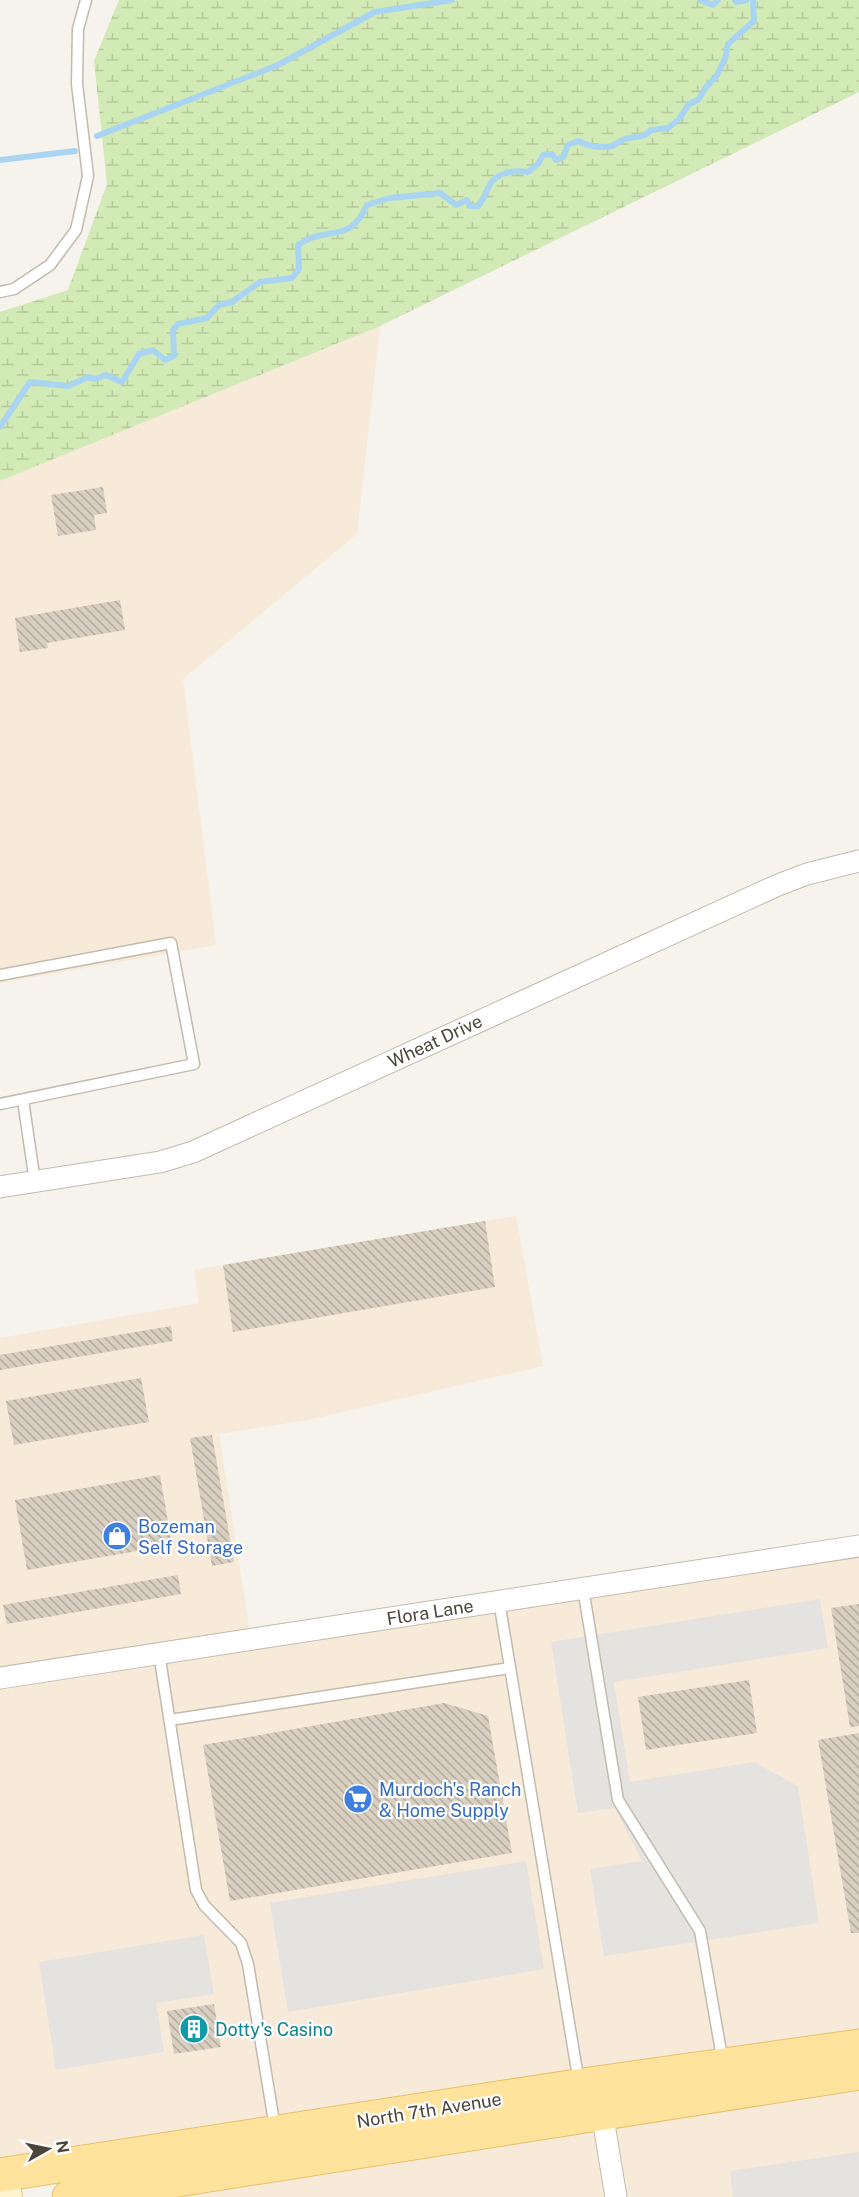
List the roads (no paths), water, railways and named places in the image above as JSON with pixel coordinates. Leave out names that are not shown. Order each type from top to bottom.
[{"type":"main road","name":"North 7th Avenue","points":[[2,2176],[579,2086],[859,2046]]},
{"type":"main road","name":"North 7th Avenue","points":[[69,2197],[859,2073]]},
{"type":"street","name":"Wheat Drive","points":[[0,1187],[160,1162],[193,1152],[778,885],[807,874],[859,861]]},
{"type":"street","name":"Flora Lane","points":[[0,1678],[859,1546]]},
{"type":"street","points":[[602,2112],[616,2197]]},
{"type":"lane","points":[[0,292],[14,289],[50,265],[76,230],[88,176],[78,84],[78,29],[86,0]]},
{"type":"lane","points":[[0,975],[171,944],[194,1064],[0,1104]]},
{"type":"lane","points":[[23,1100],[35,1182]]},
{"type":"lane","points":[[583,1588],[618,1800],[700,1931],[723,2066]]},
{"type":"lane","points":[[499,1601],[579,2086]]},
{"type":"lane","points":[[159,1653],[196,1890],[204,1905],[241,1943],[248,1964],[276,2134]]},
{"type":"lane","points":[[170,1720],[510,1668]]},
{"type":"waterway","points":[[97,136],[278,65],[375,12],[452,0]]},
{"type":"waterway","points":[[700,0],[713,5],[718,0]]},
{"type":"waterway","points":[[735,0],[736,2],[746,0]]},
{"type":"waterway","points":[[0,427],[30,382],[68,386],[88,377],[95,379],[106,375],[122,382],[139,354],[153,350],[165,360],[174,356],[173,330],[178,324],[207,318],[219,305],[232,302],[260,282],[292,278],[299,269],[298,245],[309,239],[337,233],[353,226],[367,205],[390,198],[440,193],[456,205],[467,200],[470,206],[478,206],[495,178],[505,173],[528,172],[538,164],[543,155],[552,154],[556,160],[563,157],[568,145],[578,141],[595,146],[612,146],[625,139],[645,135],[651,130],[668,128],[679,119],[689,104],[698,100],[716,77],[725,59],[728,44],[754,21],[753,0]]},
{"type":"waterway","points":[[0,160],[75,151]]},
{"type":"place","name":"Bozeman Self Storage","points":[[117,1536]]},
{"type":"place","name":"Murdoch's Ranch & Home Supply","points":[[358,1799]]},
{"type":"place","name":"Dotty's Casino","points":[[194,2029]]}]
